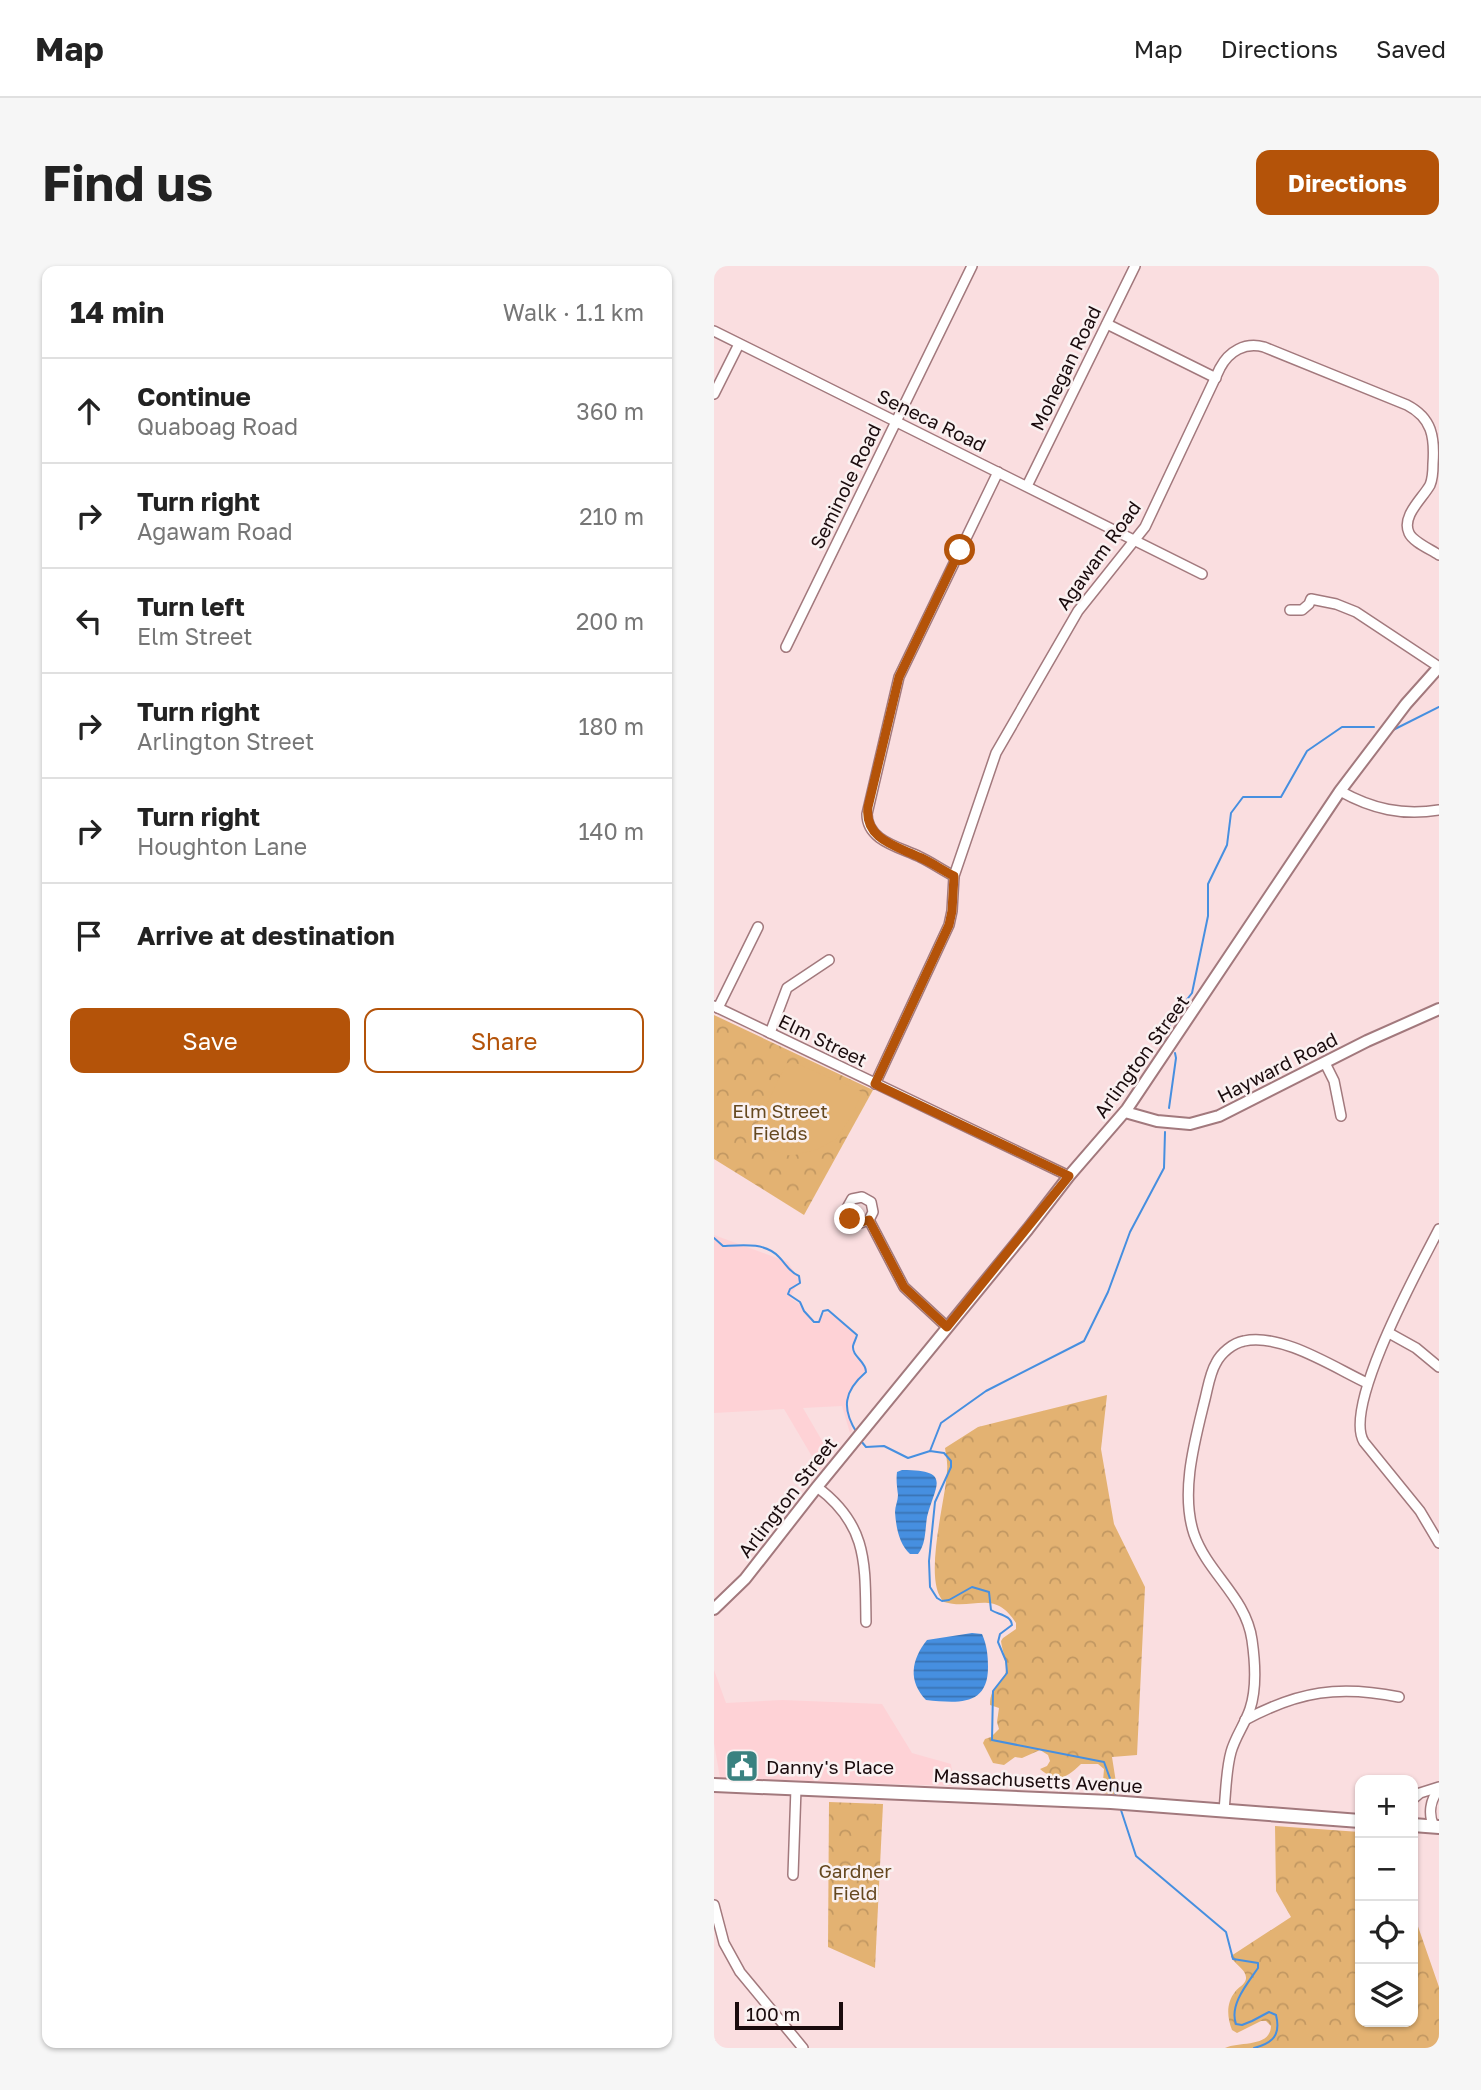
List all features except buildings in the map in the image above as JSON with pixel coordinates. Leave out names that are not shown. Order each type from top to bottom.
[{"type":"main road","name":"Massachusetts Avenue","points":[[714,1785],[1111,1802],[1355,1821]]},
{"type":"main road","points":[[1418,1825],[1436,1827]]},
{"type":"street","name":"Seminole Road","points":[[786,647],[972,266]]},
{"type":"street","name":"Mohegan Road","points":[[1027,486],[1135,266]]},
{"type":"street","points":[[1107,324],[1216,378]]},
{"type":"street","name":"Seneca Road","points":[[714,331],[1202,574]]},
{"type":"street","points":[[714,394],[739,344]]},
{"type":"street","name":"Agawam Road","points":[[875,1084],[949,925],[954,876],[991,763],[1001,742],[1078,611],[1135,540],[1159,500],[1223,363],[1234,351],[1246,346],[1259,346],[1419,411],[1433,436],[1433,476],[1409,516],[1408,528],[1413,538],[1439,555]]},
{"type":"street","points":[[954,876],[881,839],[871,828],[867,814],[899,677],[998,472]]},
{"type":"street","points":[[1290,610],[1305,609],[1311,599],[1347,608],[1439,667]]},
{"type":"street","name":"Arlington Street","points":[[714,1609],[745,1579],[1069,1176],[1125,1112],[1174,1044],[1340,791],[1366,755],[1439,667]]},
{"type":"street","points":[[1340,791],[1363,803],[1390,811],[1409,813],[1439,810]]},
{"type":"street","points":[[716,1007],[758,927]]},
{"type":"street","points":[[770,1033],[789,986],[829,960]]},
{"type":"street","name":"Elm Street","points":[[716,1007],[1069,1176]]},
{"type":"street","name":"Hayward Road","points":[[1125,1112],[1157,1121],[1190,1124],[1233,1110],[1407,1022],[1439,1009]]},
{"type":"street","points":[[1325,1063],[1334,1081],[1341,1116]]},
{"type":"street","points":[[869,1220],[904,1287],[947,1327]]},
{"type":"street","points":[[1439,1229],[1367,1384],[1360,1435],[1420,1511],[1439,1543]]},
{"type":"street","points":[[1389,1333],[1416,1348],[1439,1367]]},
{"type":"street","points":[[1224,1810],[1230,1755],[1251,1706],[1254,1677],[1252,1638],[1247,1618],[1241,1605],[1200,1548],[1192,1527],[1189,1477],[1192,1455],[1215,1363],[1234,1344],[1268,1339],[1302,1352],[1367,1384]]},
{"type":"street","points":[[817,1487],[842,1508],[859,1538],[866,1622]]},
{"type":"street","points":[[1245,1720],[1320,1692],[1358,1690],[1399,1697]]},
{"type":"street","points":[[793,1875],[796,1788]]},
{"type":"street","points":[[1418,1795],[1439,1788]]},
{"type":"street","points":[[1436,1827],[1430,1813],[1433,1797],[1439,1788]]},
{"type":"street","points":[[714,1905],[724,1943],[740,1972],[803,2048]]},
{"type":"shaded area","points":[[714,1235],[788,1262],[799,1280],[790,1298],[798,1303],[814,1325],[824,1313],[829,1313],[854,1332],[856,1338],[852,1349],[855,1357],[867,1368],[846,1399],[852,1431],[850,1433],[842,1406],[803,1408],[831,1456],[820,1470],[784,1409],[714,1413]]},
{"type":"shaded area","points":[[714,1670],[726,1703],[782,1700],[882,1704],[912,1753],[951,1764],[954,1786],[720,1778],[714,1743]]},
{"type":"green space","name":"Elm Street Fields","points":[[714,1015],[873,1090],[804,1215],[714,1159]]},
{"type":"green space","points":[[791,1061],[862,1092],[852,1115],[836,1139],[818,1149],[791,1156],[748,1143],[786,1064]]},
{"type":"green space","points":[[1107,1395],[1101,1449],[1114,1524],[1145,1587],[1137,1755],[1112,1757],[1118,1795],[1102,1793],[1104,1769],[1098,1764],[1081,1764],[1066,1776],[1057,1778],[1040,1769],[1050,1761],[1048,1755],[1040,1750],[1022,1758],[1015,1757],[1004,1765],[993,1763],[983,1743],[999,1729],[999,1708],[990,1705],[991,1698],[1006,1670],[1001,1641],[1016,1629],[1016,1623],[1008,1612],[991,1603],[944,1602],[938,1592],[935,1577],[937,1540],[946,1484],[945,1448],[978,1427]]},
{"type":"green space","name":"Gardner Field","points":[[829,1802],[883,1804],[875,1968],[828,1947]]},
{"type":"green space","points":[[1275,1826],[1355,1832],[1355,2027],[1418,2027],[1418,1926],[1439,1987],[1439,2048],[1225,2048],[1260,2041],[1269,2033],[1271,2026],[1266,2021],[1261,2021],[1237,2033],[1232,2030],[1228,2010],[1232,1996],[1246,1979],[1244,1972],[1231,1956],[1291,1917],[1276,1891]]},
{"type":"water","points":[[902,1470],[929,1473],[937,1482],[927,1517],[924,1541],[918,1554],[910,1554],[906,1550],[897,1529],[897,1472]]},
{"type":"water","points":[[982,1634],[986,1646],[988,1667],[983,1689],[969,1700],[926,1700],[916,1685],[914,1670],[918,1655],[927,1640]]},
{"type":"waterway","points":[[1393,730],[1439,707]]},
{"type":"waterway","points":[[1164,1042],[1162,1039],[1192,993],[1208,916],[1208,884],[1227,845],[1231,813],[1243,797],[1281,797],[1307,751],[1342,727],[1374,727]]},
{"type":"waterway","points":[[1169,1108],[1175,1053]]},
{"type":"waterway","points":[[930,1451],[941,1423],[986,1391],[1084,1341],[1108,1292],[1130,1232],[1164,1168],[1165,1132]]},
{"type":"waterway","points":[[714,1238],[723,1246],[753,1245],[773,1252],[799,1276],[800,1283],[790,1289],[788,1294],[800,1302],[814,1322],[819,1322],[823,1311],[828,1310],[857,1335],[853,1350],[866,1372],[853,1386],[847,1400],[849,1416],[857,1433]]},
{"type":"waterway","points":[[861,1441],[866,1447],[884,1446],[908,1458],[930,1451],[944,1453],[951,1461],[951,1467],[935,1502],[929,1561],[930,1587],[942,1601],[972,1587],[989,1592],[991,1610],[1007,1617],[1011,1622],[1012,1625],[1000,1634],[998,1642],[1006,1661],[1007,1673],[993,1691],[992,1740],[1104,1762],[1116,1795]]},
{"type":"waterway","points":[[1120,1807],[1136,1856],[1226,1932],[1233,1959],[1258,1963],[1258,1968],[1237,2002],[1234,2017],[1236,2024],[1242,2025],[1269,2012],[1276,2015],[1277,2028],[1271,2041],[1254,2048]]},
{"type":"railway","points":[[714,2040],[716,2048]]},
{"type":"place","name":"Danny's Place","points":[[742,1766]]},
{"type":"route","points":[[850,1219],[858,1223],[869,1220],[904,1287],[947,1327],[1069,1176],[875,1084],[949,925],[954,876],[881,839],[867,820],[868,807],[899,677],[960,550]]}]
